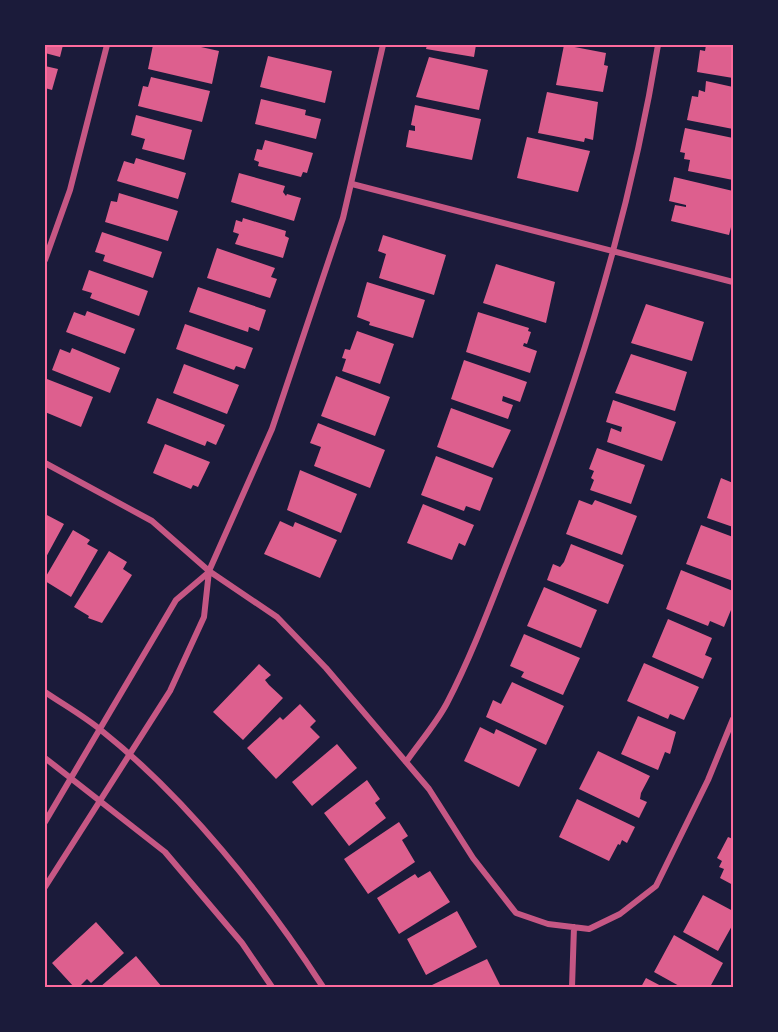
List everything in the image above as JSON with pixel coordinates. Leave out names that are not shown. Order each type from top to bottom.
[{"type":"street","points":[[45,260],[70,190],[107,45]]},
{"type":"street","points":[[45,887],[102,801],[170,691],[204,617],[209,571],[272,429],[310,322],[352,184],[383,45]]},
{"type":"street","points":[[406,762],[446,705],[473,646],[546,464],[597,317],[628,193],[658,45]]},
{"type":"street","points":[[352,184],[733,282]]},
{"type":"street","points":[[45,463],[152,521],[209,571],[277,617],[326,668],[429,789],[473,858],[516,913],[548,924],[589,928],[620,914],[656,886],[708,780],[733,719]]},
{"type":"street","points":[[45,822],[176,600],[209,571]]},
{"type":"street","points":[[45,692],[101,730],[196,818],[304,957],[323,987]]},
{"type":"street","points":[[45,758],[165,852],[242,943],[272,987]]},
{"type":"street","points":[[572,987],[574,927]]},
{"type":"building","points":[[45,45],[63,45],[60,57],[45,53]]},
{"type":"building","points":[[153,45],[192,45],[219,51],[212,84],[148,69]]},
{"type":"building","points":[[427,45],[476,45],[474,57],[426,49]]},
{"type":"building","points":[[564,45],[606,53],[604,65],[608,66],[603,92],[556,85]]},
{"type":"building","points":[[706,45],[733,45],[733,78],[697,72],[700,50],[705,51]]},
{"type":"building","points":[[268,56],[332,71],[325,103],[260,87]]},
{"type":"building","points":[[429,57],[488,70],[479,110],[416,97]]},
{"type":"building","points":[[45,66],[58,69],[52,90],[45,88]]},
{"type":"building","points":[[151,77],[210,91],[202,122],[138,106],[143,86],[148,87]]},
{"type":"building","points":[[706,81],[733,87],[733,129],[687,120],[692,96],[698,97],[699,90],[705,92]]},
{"type":"building","points":[[547,92],[598,102],[593,140],[585,138],[584,142],[538,133]]},
{"type":"building","points":[[261,99],[306,110],[305,115],[321,119],[316,139],[255,124]]},
{"type":"building","points":[[415,105],[481,119],[472,160],[406,147],[409,130],[415,131],[415,126],[411,125]]},
{"type":"building","points":[[136,115],[192,130],[184,160],[142,149],[145,139],[131,135]]},
{"type":"building","points":[[685,128],[733,138],[733,180],[688,171],[690,160],[684,159],[685,153],[680,152]]},
{"type":"building","points":[[527,137],[590,151],[578,192],[517,178]]},
{"type":"building","points":[[265,140],[313,153],[307,173],[303,172],[301,177],[258,166],[259,162],[254,160],[257,149],[262,150]]},
{"type":"building","points":[[136,158],[186,173],[178,199],[117,181],[124,161],[134,164]]},
{"type":"building","points":[[239,173],[285,186],[283,192],[286,196],[287,194],[301,198],[294,221],[231,202]]},
{"type":"building","points":[[674,177],[733,191],[733,219],[729,235],[671,221],[675,205],[686,207],[686,205],[669,201]]},
{"type":"building","points":[[119,193],[178,211],[168,241],[105,222],[111,201],[117,202]]},
{"type":"building","points":[[243,218],[286,231],[285,236],[289,238],[283,258],[235,244],[239,234],[233,232],[236,220],[242,222]]},
{"type":"building","points":[[102,232],[162,252],[153,278],[103,261],[105,255],[95,252]]},
{"type":"building","points":[[383,235],[446,255],[434,295],[379,278],[386,254],[378,251]]},
{"type":"building","points":[[217,248],[275,268],[271,277],[277,279],[270,298],[207,278]]},
{"type":"building","points":[[496,264],[555,282],[546,323],[483,303]]},
{"type":"building","points":[[89,270],[148,291],[139,316],[90,298],[92,293],[82,290]]},
{"type":"building","points":[[367,282],[425,300],[413,338],[369,325],[370,322],[357,317]]},
{"type":"building","points":[[198,287],[266,310],[259,331],[249,327],[248,332],[189,312]]},
{"type":"building","points":[[646,304],[704,322],[692,361],[631,343]]},
{"type":"building","points":[[87,311],[135,329],[125,354],[66,332],[74,312],[85,316]]},
{"type":"building","points":[[478,312],[529,328],[528,331],[531,332],[527,344],[524,343],[523,346],[537,351],[530,373],[466,352]]},
{"type":"building","points":[[185,324],[253,348],[245,369],[236,366],[234,370],[176,349]]},
{"type":"building","points":[[357,331],[394,344],[380,384],[342,371],[346,359],[342,358],[345,349],[350,350]]},
{"type":"building","points":[[72,348],[120,368],[110,393],[52,370],[60,349],[70,353]]},
{"type":"building","points":[[631,354],[687,372],[675,411],[615,393]]},
{"type":"building","points":[[464,360],[527,382],[520,402],[503,396],[502,401],[513,405],[508,419],[451,399]]},
{"type":"building","points":[[184,364],[239,385],[227,414],[173,393]]},
{"type":"building","points":[[336,376],[390,397],[375,436],[321,416]]},
{"type":"building","points":[[47,379],[93,397],[81,427],[45,412]]},
{"type":"building","points":[[157,398],[225,425],[216,445],[207,441],[205,446],[147,423]]},
{"type":"building","points":[[613,400],[676,422],[662,461],[607,442],[611,428],[621,432],[622,427],[606,422]]},
{"type":"building","points":[[451,408],[511,430],[493,468],[437,447]]},
{"type":"building","points":[[318,423],[385,450],[370,488],[314,466],[321,447],[310,443]]},
{"type":"building","points":[[165,444],[210,462],[198,487],[193,485],[191,489],[153,473]]},
{"type":"building","points":[[597,448],[645,465],[631,504],[590,490],[594,480],[591,478],[594,471],[589,469]]},
{"type":"building","points":[[436,456],[493,478],[480,511],[466,506],[464,511],[421,495]]},
{"type":"building","points":[[300,470],[357,494],[341,533],[287,510]]},
{"type":"building","points":[[721,478],[733,483],[733,527],[707,518]]},
{"type":"building","points":[[579,500],[592,505],[595,500],[637,516],[622,555],[566,534]]},
{"type":"building","points":[[423,504],[474,525],[465,546],[459,543],[452,560],[407,543]]},
{"type":"building","points":[[45,514],[64,524],[45,559]]},
{"type":"building","points":[[280,521],[293,527],[295,522],[337,540],[320,578],[264,554]]},
{"type":"building","points":[[701,525],[733,537],[733,581],[686,564]]},
{"type":"building","points":[[73,530],[90,540],[87,544],[98,550],[71,597],[45,581],[45,578]]},
{"type":"building","points":[[571,544],[624,565],[608,604],[547,580],[553,564],[560,567],[564,562]]},
{"type":"building","points":[[109,551],[127,562],[123,569],[132,575],[102,623],[88,618],[89,616],[74,607]]},
{"type":"building","points":[[681,570],[733,591],[733,605],[724,627],[710,621],[708,626],[666,609]]},
{"type":"building","points":[[544,587],[597,610],[581,648],[527,626]]},
{"type":"building","points":[[668,619],[712,638],[705,655],[712,658],[703,679],[652,657]]},
{"type":"building","points":[[524,634],[580,658],[563,695],[521,677],[524,672],[510,666]]},
{"type":"building","points":[[644,663],[699,687],[684,720],[670,714],[668,719],[627,701]]},
{"type":"building","points":[[259,664],[271,675],[265,680],[283,698],[243,740],[213,712]]},
{"type":"building","points":[[512,682],[564,706],[546,745],[486,717],[493,700],[501,704]]},
{"type":"building","points":[[300,704],[316,721],[310,727],[320,737],[276,779],[247,748],[280,717],[283,720]]},
{"type":"building","points":[[638,716],[676,732],[670,754],[665,752],[658,770],[621,754]]},
{"type":"building","points":[[480,727],[494,734],[496,729],[537,749],[519,787],[464,761]]},
{"type":"building","points":[[337,744],[357,768],[312,806],[292,782]]},
{"type":"building","points":[[598,751],[650,776],[641,793],[640,799],[647,802],[639,818],[579,789]]},
{"type":"building","points":[[367,780],[380,799],[375,803],[386,818],[349,846],[324,813]]},
{"type":"building","points":[[577,799],[635,827],[627,843],[622,840],[620,845],[618,844],[609,861],[559,837]]},
{"type":"building","points":[[399,822],[408,836],[402,840],[415,862],[368,894],[344,859]]},
{"type":"building","points":[[728,837],[733,839],[733,885],[720,878],[724,869],[719,867],[722,861],[717,858]]},
{"type":"building","points":[[430,871],[450,902],[399,934],[377,898],[415,874],[418,878]]},
{"type":"building","points":[[703,895],[733,911],[733,924],[718,951],[683,932]]},
{"type":"building","points":[[457,911],[477,947],[426,975],[407,939]]},
{"type":"building","points":[[96,922],[124,953],[91,983],[87,979],[79,987],[74,987],[52,963]]},
{"type":"building","points":[[674,935],[723,963],[710,987],[681,987],[654,972]]},
{"type":"building","points":[[136,956],[162,987],[100,987]]},
{"type":"building","points":[[487,959],[501,987],[433,987],[432,985]]},
{"type":"building","points":[[646,978],[663,987],[641,987]]}]
